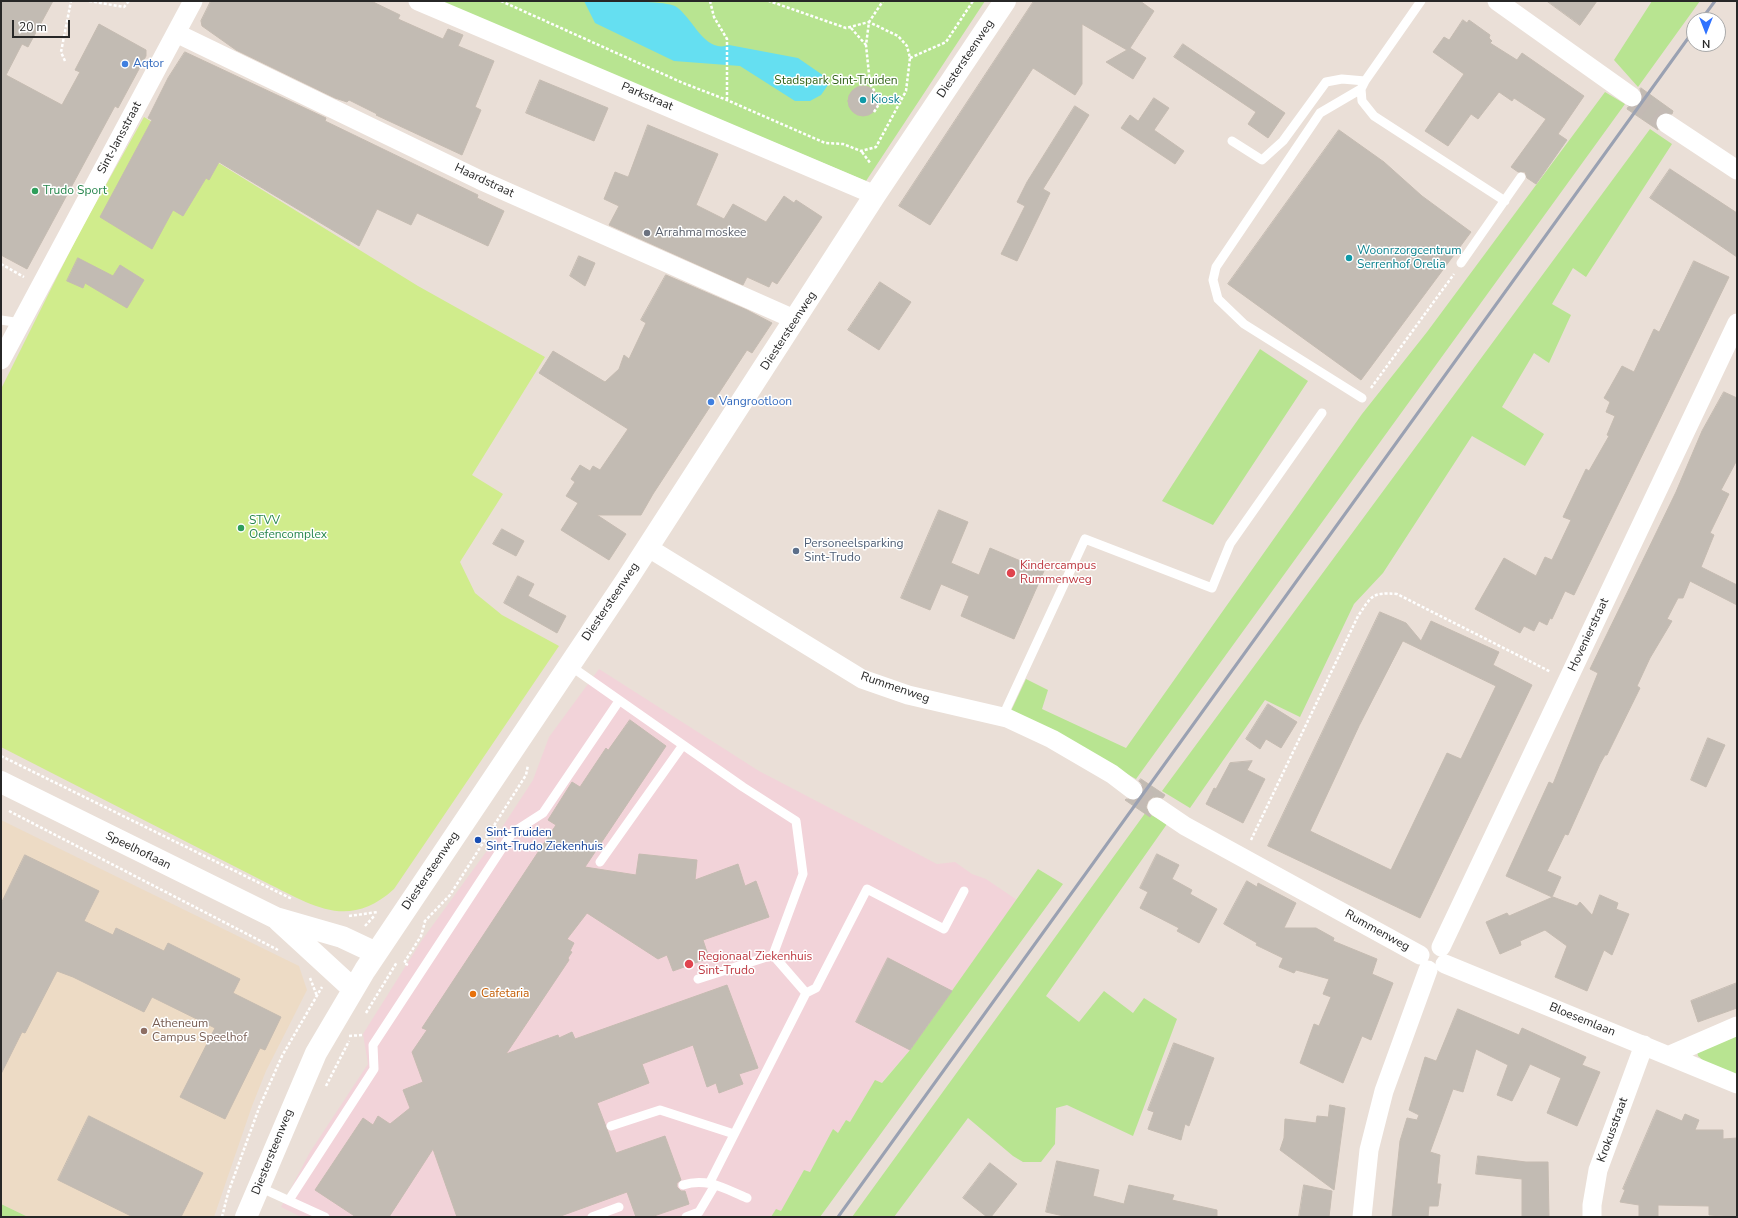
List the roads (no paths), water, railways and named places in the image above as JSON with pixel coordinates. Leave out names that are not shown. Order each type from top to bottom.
[{"type":"main road","name":"Diestersteenweg","points":[[246,1217],[307,1072],[330,1028],[353,989],[647,547],[876,195],[1005,1]]},
{"type":"main road","name":"Speelhoflaan","points":[[1,782],[276,918],[342,937],[376,953]]},
{"type":"main road","name":"Speelhoflaan","points":[[276,918],[353,989]]},
{"type":"street","name":"Sint-Jansstraat","points":[[1,360],[193,1]]},
{"type":"street","name":"Parkstraat","points":[[418,1],[876,195]]},
{"type":"street","points":[[1497,1],[1632,97]]},
{"type":"street","name":"Haardstraat","points":[[176,34],[480,180],[796,320]]},
{"type":"street","points":[[1666,123],[1737,170]]},
{"type":"street","name":"Hovenierstraat","points":[[1433,959],[1568,681],[1737,323]]},
{"type":"street","name":"Rummenweg","points":[[647,547],[862,679],[908,695],[1002,718],[1052,739],[1112,774],[1133,790]]},
{"type":"street","name":"Rummenweg","points":[[1157,807],[1185,826],[1243,858],[1433,959]]},
{"type":"street","points":[[1362,1217],[1370,1150],[1384,1091],[1433,959]]},
{"type":"street","name":"Bloesemlaan","points":[[1433,959],[1737,1084]]},
{"type":"street","points":[[1670,1056],[1737,1026]]},
{"type":"street","name":"Krokusstraat","points":[[1592,1217],[1592,1206],[1598,1170],[1644,1045]]},
{"type":"lane","points":[[1362,398],[1244,324],[1218,299],[1213,280],[1216,267],[1320,113],[1363,85],[1421,1]]},
{"type":"lane","points":[[1232,141],[1262,160],[1283,141],[1326,82],[1342,79],[1363,85]]},
{"type":"lane","points":[[1363,85],[1362,101],[1368,111],[1374,116],[1505,201]]},
{"type":"lane","points":[[1461,263],[1521,177]]},
{"type":"lane","points":[[1,320],[21,323]]},
{"type":"lane","points":[[1002,718],[1085,539],[1212,588],[1230,544],[1322,413]]},
{"type":"lane","points":[[569,665],[683,745],[796,821],[803,874],[773,955]]},
{"type":"lane","points":[[289,1200],[374,1069],[373,1045],[512,833],[543,813],[619,701]]},
{"type":"lane","points":[[600,862],[683,745]]},
{"type":"lane","points":[[686,1217],[699,1212],[713,1184],[734,1134],[806,992],[816,988],[867,889],[944,929],[964,891]]},
{"type":"lane","points":[[698,978],[773,955]]},
{"type":"lane","points":[[773,955],[806,992]]},
{"type":"lane","points":[[611,1126],[660,1110],[734,1134]]},
{"type":"lane","points":[[683,1185],[692,1182],[713,1184],[747,1198]]},
{"type":"lane","points":[[259,1187],[325,1217]]},
{"type":"lane","points":[[592,1217],[619,1207]]},
{"type":"water","points":[[584,1],[645,2],[675,6],[688,18],[706,40],[713,44],[720,46],[729,45],[798,58],[827,78],[828,85],[821,95],[810,101],[795,101],[740,66],[674,61],[595,23]]},
{"type":"tunnel","points":[[1632,97],[1666,123]]},
{"type":"tunnel","points":[[1133,790],[1157,807]]},
{"type":"railway","points":[[1707,12],[1715,1]]},
{"type":"railway","points":[[838,1217],[1686,41]]},
{"type":"place","name":"Aqtor","points":[[125,64]]},
{"type":"place","name":"Kiosk","points":[[863,100]]},
{"type":"place","name":"Trudo Sport","points":[[35,191]]},
{"type":"place","name":"Arrahma moskee","points":[[647,233]]},
{"type":"place","name":"Woonrzorgcentrum Serrenhof Orelia","points":[[1349,258]]},
{"type":"place","name":"Vangrootloon","points":[[711,402]]},
{"type":"place","name":"STVV Oefencomplex","points":[[241,528]]},
{"type":"place","name":"Personeelsparking Sint-Trudo","points":[[796,551]]},
{"type":"place","name":"Kindercampus Rummenweg","points":[[1011,573]]},
{"type":"place","name":"Sint-Truiden Sint-Trudo Ziekenhuis","points":[[478,840]]},
{"type":"place","name":"Regionaal Ziekenhuis Sint-Trudo","points":[[689,964]]},
{"type":"place","name":"Cafetaria","points":[[473,994]]},
{"type":"place","name":"Atheneum Campus Speelhof","points":[[144,1031]]},
{"type":"park label","name":"Stadspark Sint-Truiden","points":[[836,81]]}]
